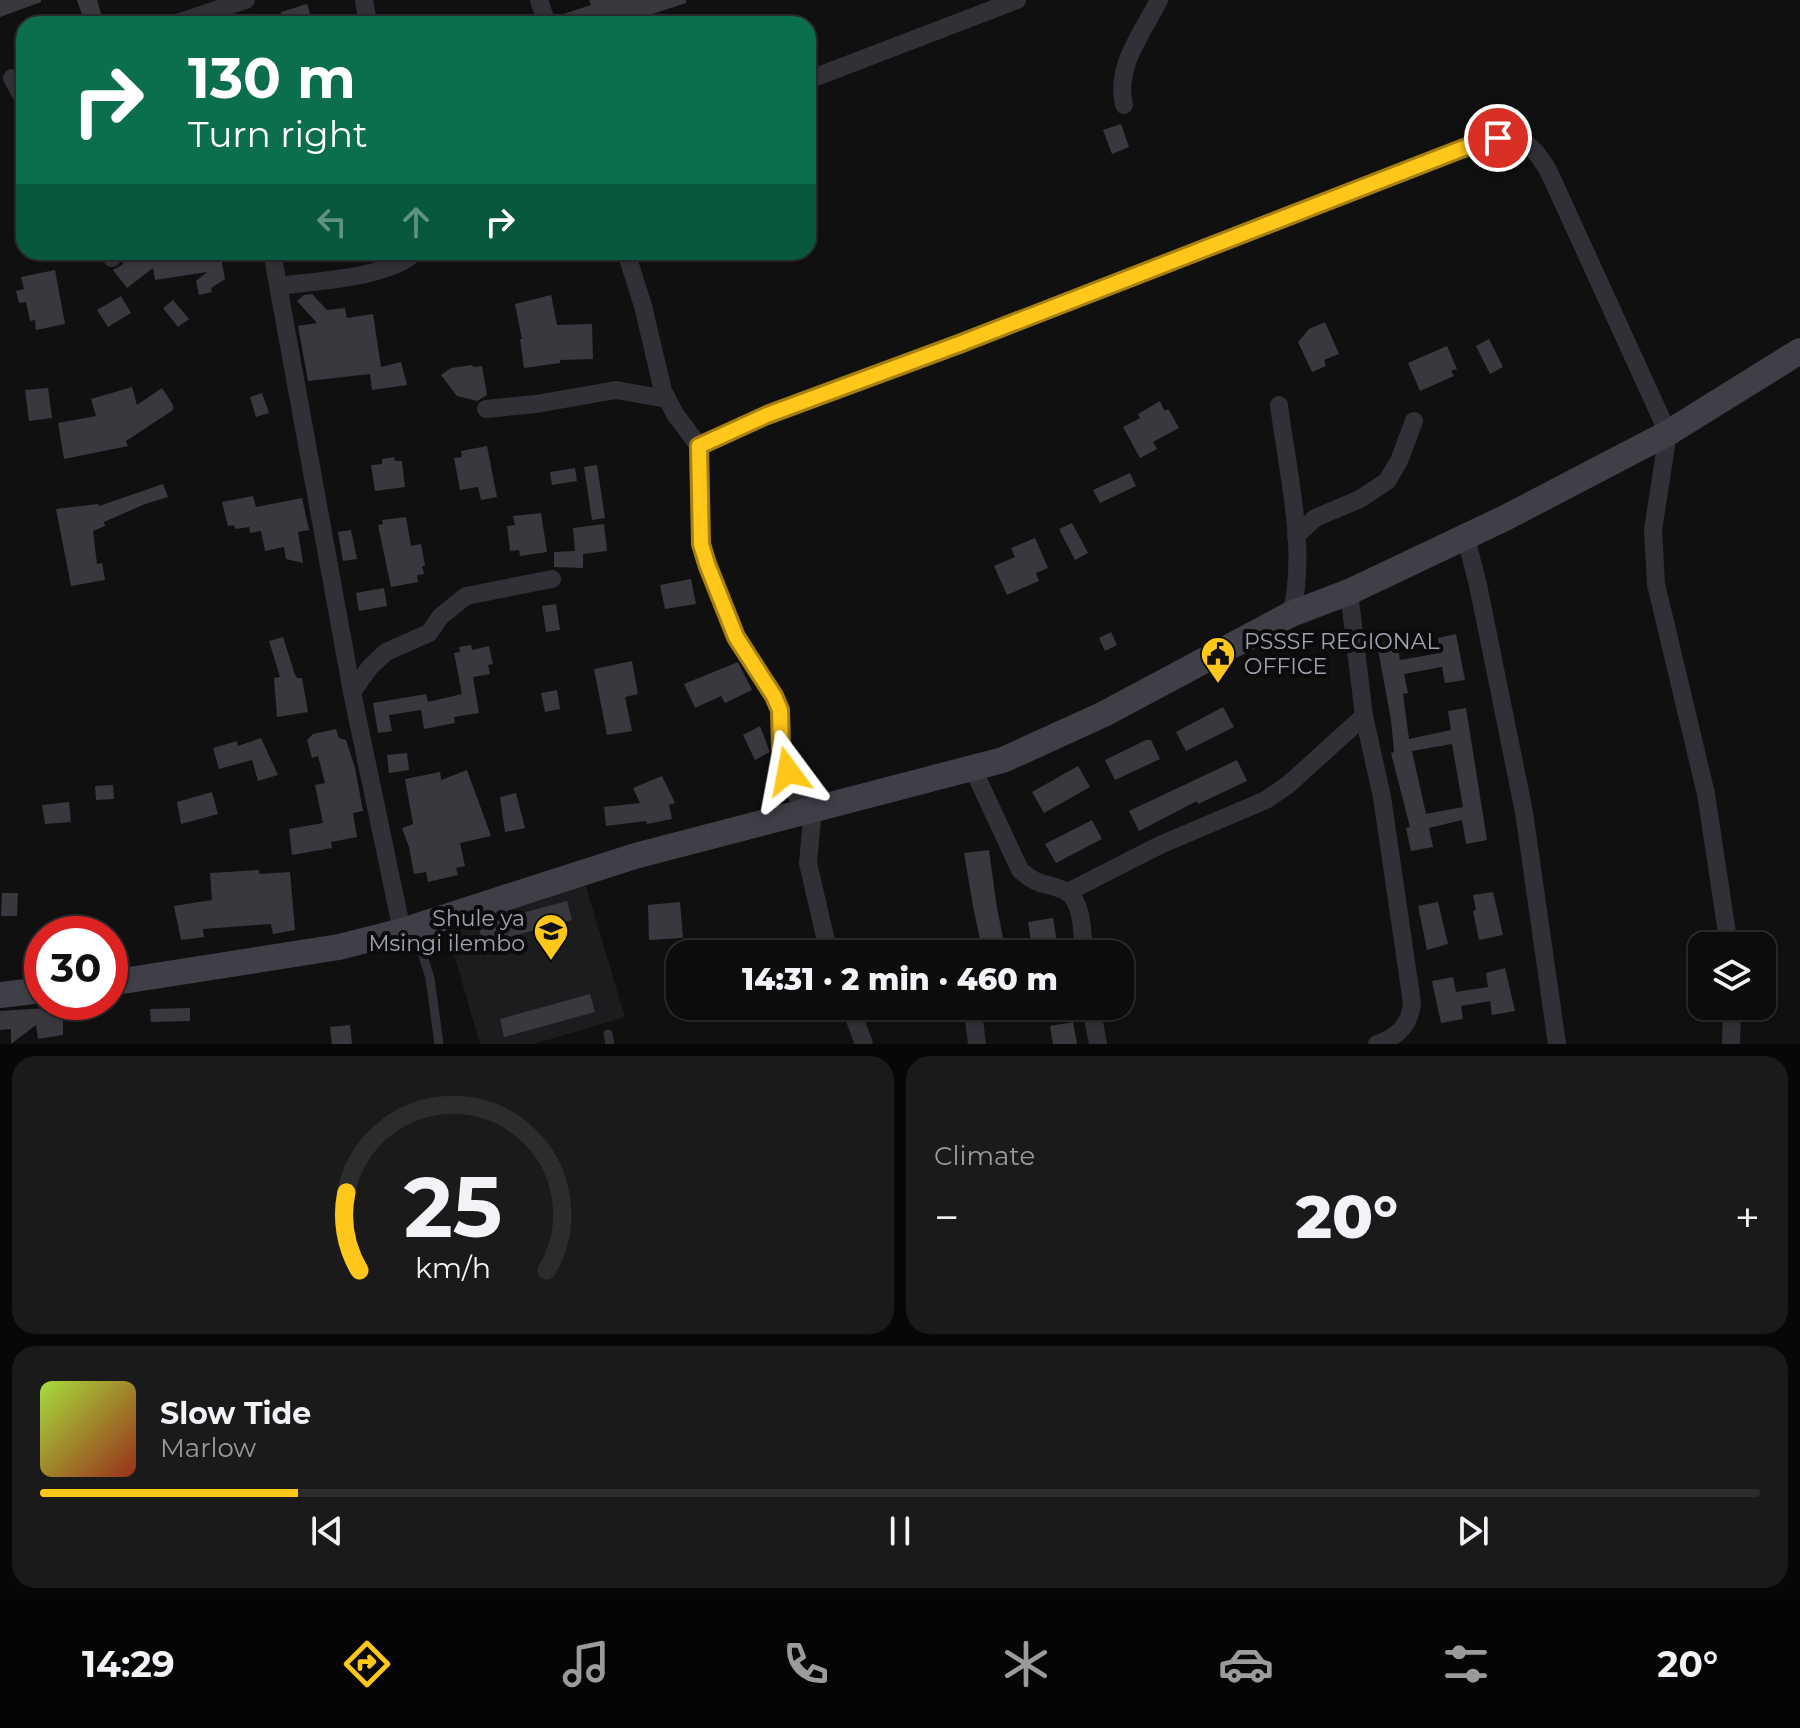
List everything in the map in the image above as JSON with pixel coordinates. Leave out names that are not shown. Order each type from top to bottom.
[{"type":"street","points":[[208,16],[246,0]]},
{"type":"street","points":[[816,77],[1017,0]]},
{"type":"street","points":[[1124,105],[1121,89],[1126,65],[1159,0]]},
{"type":"street","points":[[699,446],[767,415],[970,340],[1469,146],[1498,138],[1523,139],[1537,151],[1543,162],[1668,433],[1653,530],[1656,584],[1706,794],[1727,932]]},
{"type":"street","points":[[274,260],[352,692],[408,928]]},
{"type":"street","points":[[279,286],[386,268],[400,260]]},
{"type":"street","points":[[629,260],[667,399],[699,446],[701,544],[707,564],[736,637],[780,710],[781,747],[807,810],[808,863],[826,940]]},
{"type":"street","points":[[128,980],[339,947],[635,856],[1003,760],[1104,714],[1291,614],[1349,592],[1466,538],[1668,433],[1800,351]]},
{"type":"street","points":[[486,409],[616,390],[667,399]]},
{"type":"street","points":[[1279,405],[1296,536],[1298,576],[1291,614]]},
{"type":"street","points":[[1296,536],[1315,518],[1360,499],[1387,481],[1399,461],[1414,421]]},
{"type":"street","points":[[1466,538],[1524,812],[1557,1044]]},
{"type":"street","points":[[352,692],[370,667],[386,652],[429,633],[441,616],[466,596],[552,579]]},
{"type":"street","points":[[1349,592],[1364,716],[1382,797],[1412,1003],[1407,1025],[1395,1037],[1377,1044]]},
{"type":"street","points":[[1068,892],[1160,845],[1266,800],[1289,784],[1364,716]]},
{"type":"street","points":[[973,769],[1020,870],[1033,881],[1068,892],[1081,919],[1083,940]]},
{"type":"street","points":[[0,995],[24,992]]},
{"type":"street","points":[[855,1020],[864,1044]]},
{"type":"street","points":[[974,1020],[977,1044]]},
{"type":"street","points":[[1094,1020],[1098,1044]]},
{"type":"street","points":[[1731,1044],[1732,1020]]},
{"type":"lane","points":[[408,928],[430,978],[439,1044]]},
{"type":"shaded area","points":[[585,883],[625,1017],[534,1044],[480,1044],[445,924]]},
{"type":"building","points":[[0,0],[41,0],[41,2],[0,17]]},
{"type":"building","points":[[77,0],[97,0],[102,16],[82,15]]},
{"type":"building","points":[[589,0],[686,0],[686,3],[646,16],[557,16],[591,5]]},
{"type":"building","points":[[307,4],[311,16],[282,16],[281,12]]},
{"type":"building","points":[[1121,124],[1129,147],[1112,154],[1103,130]]},
{"type":"building","points":[[124,260],[221,260],[225,279],[211,288],[212,292],[199,295],[196,281],[207,272],[155,280],[153,268],[127,288],[113,270]]},
{"type":"building","points":[[55,270],[65,324],[36,330],[35,320],[30,321],[26,302],[19,303],[16,291],[24,289],[21,277]]},
{"type":"building","points":[[312,294],[327,310],[345,308],[347,318],[373,314],[381,367],[401,362],[407,385],[372,390],[370,374],[308,381],[298,326],[317,323],[297,301],[304,295]]},
{"type":"building","points":[[551,295],[557,325],[592,324],[593,359],[560,360],[560,363],[524,368],[515,304]]},
{"type":"building","points":[[121,296],[131,313],[108,327],[97,310]]},
{"type":"building","points":[[173,300],[189,319],[178,327],[163,308]]},
{"type":"building","points":[[1325,322],[1339,354],[1324,360],[1326,366],[1312,372],[1298,342],[1309,329]]},
{"type":"building","points":[[1489,339],[1503,367],[1490,374],[1476,346]]},
{"type":"building","points":[[1447,346],[1457,369],[1451,371],[1454,376],[1420,391],[1408,363]]},
{"type":"building","points":[[482,366],[487,395],[477,401],[457,396],[441,375],[451,368]]},
{"type":"building","points":[[132,387],[137,405],[162,388],[173,410],[126,441],[128,446],[64,459],[58,423],[96,416],[91,399]]},
{"type":"building","points":[[48,388],[52,418],[29,421],[25,390]]},
{"type":"building","points":[[262,393],[269,413],[256,417],[250,397]]},
{"type":"building","points":[[1160,401],[1179,428],[1153,442],[1157,449],[1140,458],[1123,427],[1140,418],[1138,414]]},
{"type":"building","points":[[487,446],[497,497],[481,500],[478,487],[460,490],[454,458],[462,457],[461,451]]},
{"type":"building","points":[[394,457],[395,461],[402,461],[405,487],[375,491],[371,465],[382,464],[382,459]]},
{"type":"building","points":[[597,465],[605,518],[592,520],[584,467]]},
{"type":"building","points":[[575,468],[577,481],[552,485],[550,472]]},
{"type":"building","points":[[1130,473],[1136,486],[1100,503],[1093,490]]},
{"type":"building","points":[[163,484],[168,497],[104,522],[105,526],[93,531],[97,564],[102,563],[105,580],[71,586],[56,509],[99,506]]},
{"type":"building","points":[[253,496],[256,507],[302,498],[309,530],[298,532],[303,563],[286,559],[284,547],[265,551],[261,531],[250,533],[249,527],[236,529],[233,525],[228,526],[222,502]]},
{"type":"building","points":[[541,513],[547,552],[520,556],[519,550],[510,551],[507,526],[515,525],[513,516]]},
{"type":"building","points":[[406,517],[411,546],[421,544],[424,574],[417,575],[418,582],[391,587],[378,525],[383,524],[382,520]]},
{"type":"building","points":[[1072,523],[1088,553],[1075,560],[1059,529]]},
{"type":"building","points":[[604,524],[607,551],[583,554],[583,568],[554,567],[554,552],[575,551],[573,528]]},
{"type":"building","points":[[351,530],[357,559],[343,561],[338,532]]},
{"type":"building","points":[[1035,538],[1048,568],[1036,573],[1039,581],[1007,595],[994,566],[1015,557],[1011,548]]},
{"type":"building","points":[[691,579],[696,604],[665,609],[660,585]]},
{"type":"building","points":[[384,588],[387,606],[359,611],[356,593]]},
{"type":"building","points":[[556,604],[560,630],[546,632],[542,606]]},
{"type":"building","points":[[1111,632],[1117,645],[1105,651],[1099,638]]},
{"type":"building","points":[[1456,634],[1465,680],[1445,683],[1442,667],[1404,674],[1408,693],[1403,694],[1409,739],[1451,730],[1448,711],[1466,708],[1487,840],[1466,844],[1462,820],[1429,828],[1433,847],[1411,851],[1406,828],[1410,827],[1391,753],[1394,752],[1391,720],[1377,644],[1396,640],[1400,660],[1440,653],[1438,638]],"holes":[[[1452,744],[1463,807],[1426,814],[1412,751]]]},
{"type":"building","points":[[283,637],[295,675],[302,678],[308,712],[277,717],[274,678],[280,677],[269,641]]},
{"type":"building","points":[[471,645],[472,650],[489,646],[493,664],[488,665],[490,674],[473,677],[479,713],[454,717],[455,723],[424,729],[421,710],[389,715],[392,731],[378,733],[373,703],[426,694],[428,702],[462,694],[454,653],[460,652],[459,647]]},
{"type":"building","points":[[632,661],[638,694],[625,697],[632,731],[607,735],[594,669]]},
{"type":"building","points":[[738,662],[752,690],[725,703],[721,696],[695,708],[684,684]]},
{"type":"building","points":[[557,690],[560,709],[545,712],[541,693]]},
{"type":"building","points":[[1223,707],[1234,727],[1186,751],[1176,732]]},
{"type":"building","points":[[760,726],[770,752],[755,760],[743,735]]},
{"type":"building","points":[[336,729],[339,738],[346,740],[355,768],[363,811],[353,813],[357,837],[331,842],[332,848],[292,855],[289,829],[323,823],[315,785],[325,783],[318,756],[312,758],[307,740],[313,734]]},
{"type":"building","points":[[261,738],[278,775],[258,781],[252,760],[219,769],[213,748],[237,741],[238,746]]},
{"type":"building","points":[[1151,740],[1160,759],[1115,780],[1105,760]]},
{"type":"building","points":[[407,753],[409,770],[389,773],[387,755]]},
{"type":"building","points":[[1237,760],[1247,781],[1198,804],[1197,801],[1139,831],[1129,811]]},
{"type":"building","points":[[1078,766],[1090,787],[1044,813],[1032,792]]},
{"type":"building","points":[[467,770],[491,836],[460,843],[465,866],[456,868],[458,875],[428,882],[426,872],[414,874],[402,828],[413,824],[405,779],[440,772],[441,780]]},
{"type":"building","points":[[662,776],[675,803],[669,805],[672,819],[606,826],[604,807],[640,803],[633,788]]},
{"type":"building","points":[[113,785],[114,799],[96,800],[95,786]]},
{"type":"building","points":[[212,792],[218,814],[181,824],[177,802]]},
{"type":"building","points":[[516,793],[525,828],[505,832],[500,797]]},
{"type":"building","points":[[69,802],[71,822],[45,824],[42,805]]},
{"type":"building","points":[[1092,820],[1102,839],[1056,863],[1045,844]]},
{"type":"building","points":[[989,850],[1003,940],[980,940],[964,853]]},
{"type":"building","points":[[259,870],[259,874],[290,872],[295,930],[273,934],[271,924],[203,929],[204,937],[181,940],[174,906],[212,900],[210,873]]},
{"type":"building","points":[[1493,892],[1503,935],[1479,940],[1473,895]]},
{"type":"building","points":[[2,893],[18,893],[17,916],[1,916]]},
{"type":"building","points":[[567,901],[572,920],[483,944],[478,925]]},
{"type":"building","points":[[680,902],[683,938],[649,940],[648,905]]},
{"type":"building","points":[[1438,902],[1448,944],[1427,950],[1418,906]]},
{"type":"building","points":[[1053,918],[1057,940],[1031,940],[1028,922]]},
{"type":"building","points":[[1505,968],[1515,1011],[1492,1015],[1490,1001],[1461,1006],[1463,1019],[1441,1023],[1432,981],[1453,977],[1456,992],[1488,987],[1486,973]]},
{"type":"building","points":[[590,994],[595,1012],[504,1037],[500,1019]]},
{"type":"building","points":[[190,1008],[190,1021],[151,1022],[150,1009]]},
{"type":"building","points":[[24,1009],[24,1020],[63,1020],[63,1035],[38,1039],[36,1025],[11,1044],[11,1029],[0,1030],[0,1011]]},
{"type":"building","points":[[1073,1022],[1077,1044],[1053,1044],[1050,1026]]},
{"type":"building","points":[[350,1025],[352,1044],[332,1044],[330,1027]]},
{"type":"place","name":"PSSSF REGIONAL OFFICE","points":[[1218,685]]},
{"type":"place","name":"Shule ya Msingi ilembo","points":[[551,962]]},
{"type":"route","points":[[788,771],[781,747],[780,710],[736,637],[701,544],[699,446],[767,415],[827,395],[1469,146],[1498,138]]}]
